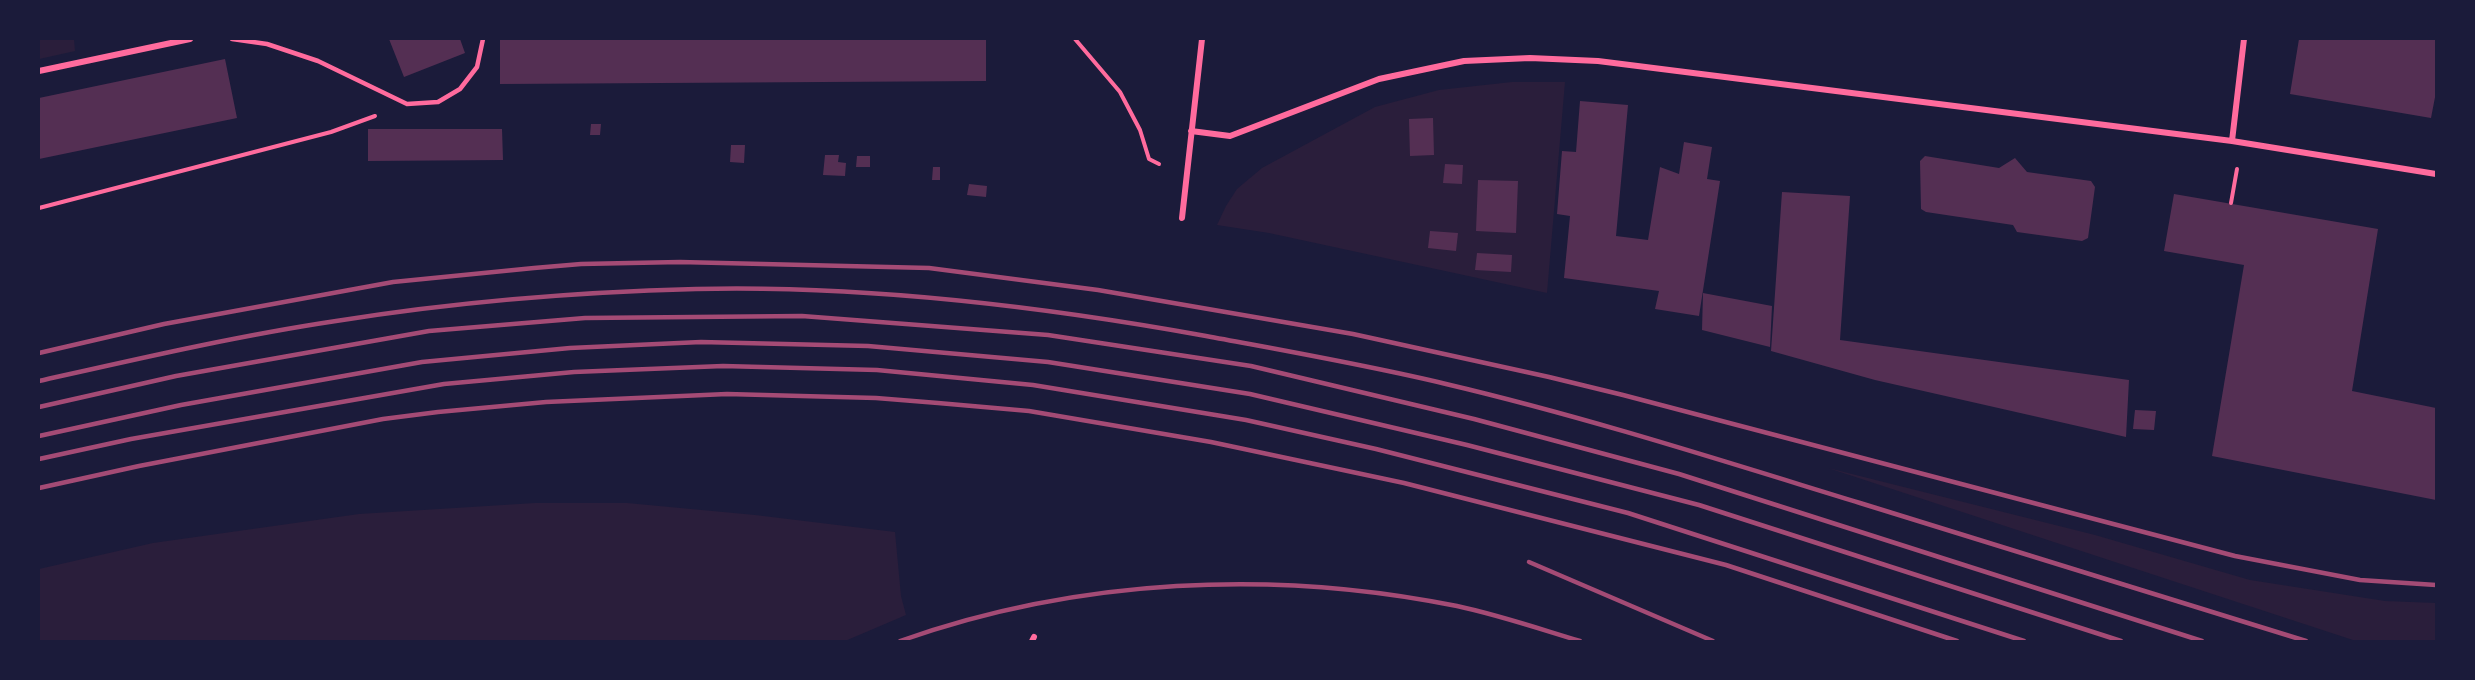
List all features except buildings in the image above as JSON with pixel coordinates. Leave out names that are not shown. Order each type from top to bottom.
[{"type":"street","points":[[39,71],[190,39]]},
{"type":"street","points":[[1182,218],[1202,39]]},
{"type":"street","points":[[2232,141],[2244,39]]},
{"type":"street","points":[[1191,131],[1230,135],[1379,79],[1464,61],[1530,58],[1598,61],[2232,141],[2436,174]]},
{"type":"lane","points":[[232,39],[267,44],[318,61],[407,104],[438,102],[460,89],[477,67],[483,39]]},
{"type":"path","points":[[1075,39],[1120,92],[1140,130],[1149,159],[1159,164]]},
{"type":"path","points":[[39,208],[331,132],[407,104]]},
{"type":"path","points":[[2231,203],[2237,168]]},
{"type":"shaded area","points":[[39,39],[74,39],[75,51],[39,59]]},
{"type":"shaded area","points":[[1512,82],[1565,82],[1547,293],[1269,233],[1217,225],[1237,189],[1262,168],[1375,107],[1439,90]]},
{"type":"shaded area","points":[[1828,468],[2095,535],[2250,580],[2385,601],[2436,603],[2436,641],[2356,641]]},
{"type":"shaded area","points":[[535,503],[627,503],[755,515],[895,532],[901,596],[906,615],[845,641],[39,641],[39,569],[153,543],[359,514]]},
{"type":"railway","points":[[39,353],[164,324],[393,282],[534,268],[581,264],[680,262],[929,268],[1098,290],[1353,334],[1623,395],[2235,556],[2360,580],[2436,585]]},
{"type":"railway","points":[[39,381],[187,348],[299,327],[426,308],[561,295],[696,289],[824,290],[1016,307],[1143,325],[1356,364],[1498,397],[1706,456],[2306,641]]},
{"type":"railway","points":[[39,407],[176,376],[429,331],[585,318],[802,316],[1048,335],[1251,366],[1474,419],[1679,474],[2202,641]]},
{"type":"railway","points":[[39,436],[181,405],[422,362],[570,348],[701,342],[868,346],[1048,362],[1250,394],[1467,445],[1699,505],[2121,641]]},
{"type":"railway","points":[[39,459],[131,439],[444,384],[574,372],[723,366],[877,370],[1033,385],[1246,420],[1376,449],[1628,513],[2024,641]]},
{"type":"railway","points":[[39,488],[139,466],[383,419],[438,412],[546,402],[727,394],[876,398],[1029,411],[1211,442],[1404,483],[1726,565],[1957,641]]},
{"type":"railway","points":[[1529,562],[1713,641]]},
{"type":"railway","points":[[900,641],[968,620],[1036,604],[1106,592],[1177,586],[1247,584],[1318,587],[1388,594],[1457,606],[1580,641]]}]
